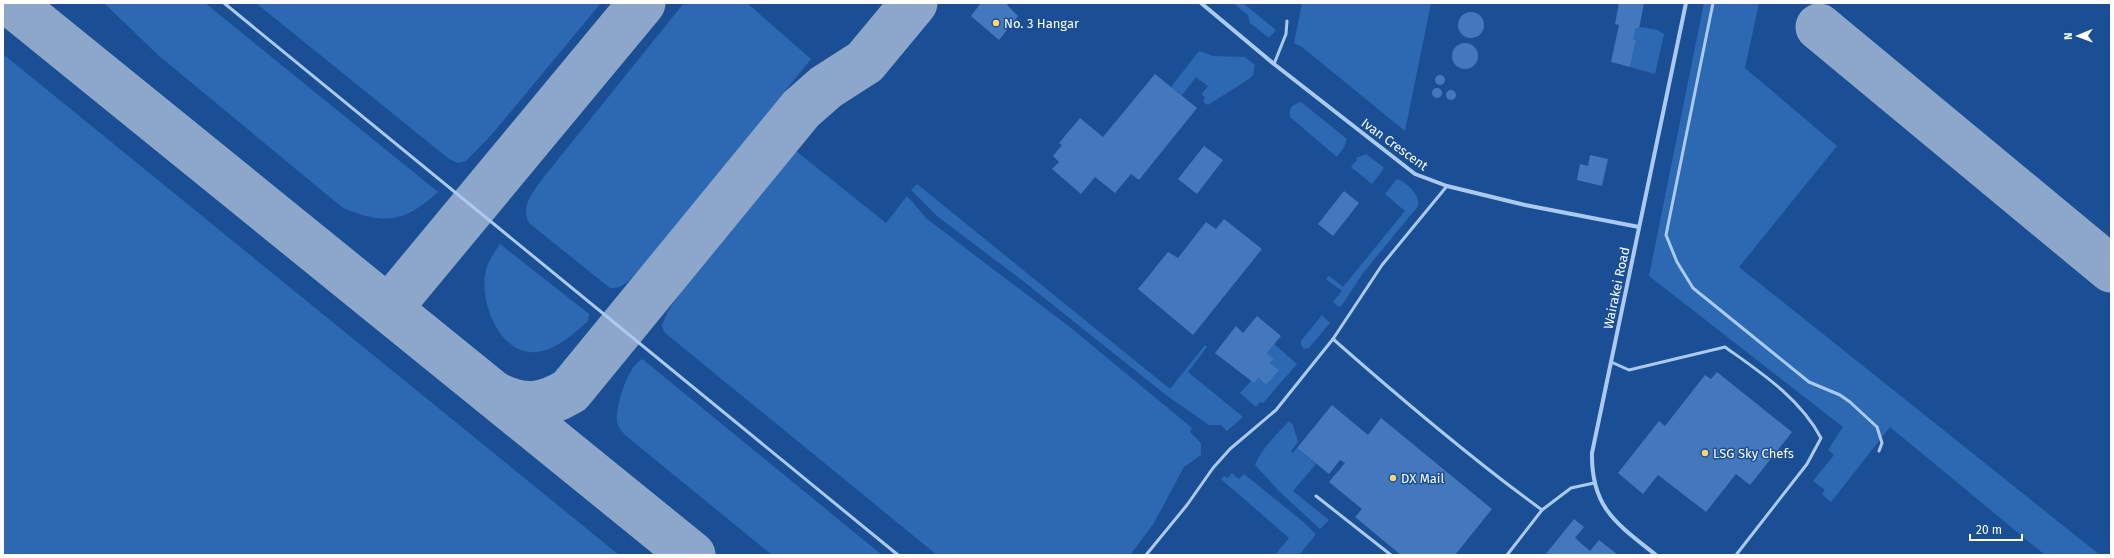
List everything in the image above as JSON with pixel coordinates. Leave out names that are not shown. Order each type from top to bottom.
[{"type":"street","name":"Ivan Crescent","points":[[1201,3],[1274,64],[1403,165],[1422,177],[1447,186],[1525,205],[1639,227]]},
{"type":"street","name":"Wairakei Road","points":[[1656,555],[1616,523],[1599,498],[1594,483],[1592,453],[1686,3]]},
{"type":"lane","points":[[224,3],[898,555]]},
{"type":"lane","points":[[1713,3],[1666,235],[1677,262],[1693,288],[1809,382],[1840,395],[1850,402],[1877,427],[1882,443],[1879,451]]},
{"type":"lane","points":[[1274,64],[1286,34],[1287,21]]},
{"type":"lane","points":[[1146,555],[1187,505],[1212,468],[1230,449],[1276,410],[1333,339],[1382,265],[1447,186]]},
{"type":"lane","points":[[1333,339],[1404,400],[1509,486],[1542,510]]},
{"type":"lane","points":[[1611,362],[1628,370],[1725,347],[1769,379],[1812,420],[1821,438],[1807,464],[1736,555]]},
{"type":"lane","points":[[1507,555],[1542,510],[1571,488],[1594,483]]},
{"type":"lane","points":[[1316,496],[1391,555]]},
{"type":"shaded area","points":[[104,3],[205,3],[438,192],[415,210],[393,218],[382,219],[370,217],[343,208],[158,55]]},
{"type":"shaded area","points":[[256,3],[601,3],[493,133],[466,161],[458,163],[449,159]]},
{"type":"shaded area","points":[[684,3],[747,3],[811,59],[646,263],[625,284],[620,287],[610,288],[529,223],[526,210],[527,205],[529,199],[543,178]]},
{"type":"shaded area","points":[[1233,3],[1243,3],[1276,30],[1269,38],[1250,23],[1248,15]]},
{"type":"shaded area","points":[[1302,3],[1431,3],[1405,131],[1302,47],[1294,43]]},
{"type":"shaded area","points":[[1704,3],[1759,3],[1745,68],[1837,146],[1739,267],[2100,555],[2045,555],[1890,427],[1831,502],[1822,494],[1825,490],[1813,481],[1834,455],[1828,450],[1843,427],[1649,276]]},
{"type":"shaded area","points":[[1640,27],[1657,30],[1664,34],[1655,74],[1630,67],[1636,40],[1633,39],[1636,28],[1639,29]]},
{"type":"shaded area","points":[[1199,51],[1213,56],[1245,57],[1255,65],[1253,75],[1208,105],[1203,102],[1205,98],[1202,94],[1208,86],[1196,77],[1182,95],[1171,87]]},
{"type":"shaded area","points":[[3,54],[619,555],[3,555]]},
{"type":"shaded area","points":[[1301,102],[1347,139],[1344,147],[1337,157],[1290,117],[1290,109]]},
{"type":"shaded area","points":[[796,151],[886,223],[907,196],[927,219],[1071,328],[1192,428],[1190,432],[1201,443],[1201,455],[1184,467],[1154,523],[1130,555],[937,555],[664,332],[662,325],[668,311],[684,288]]},
{"type":"shaded area","points":[[1366,154],[1383,167],[1383,170],[1372,184],[1351,167],[1357,160],[1356,158]]},
{"type":"shaded area","points":[[1397,179],[1408,186],[1415,193],[1418,206],[1363,273],[1342,305],[1339,307],[1333,302],[1342,291],[1326,279],[1329,276],[1343,287],[1405,211],[1385,194]]},
{"type":"shaded area","points":[[917,184],[1170,389],[1205,345],[1207,347],[1188,372],[1243,417],[1227,431],[1221,425],[1209,425],[1166,395],[1023,281],[937,216],[911,190]]},
{"type":"shaded area","points":[[500,244],[589,314],[588,321],[565,340],[552,348],[537,352],[524,351],[512,346],[502,336],[495,324],[485,296],[484,282],[486,270],[490,260]]},
{"type":"shaded area","points":[[1322,315],[1330,323],[1309,348],[1304,349],[1301,345],[1301,341]]},
{"type":"shaded area","points":[[1274,344],[1297,364],[1263,403],[1260,402],[1256,407],[1240,393],[1251,381],[1258,378],[1266,385],[1278,370],[1270,363],[1274,359],[1267,353]]},
{"type":"shaded area","points":[[643,359],[882,555],[772,555],[625,435],[617,422],[620,397],[632,369]]},
{"type":"shaded area","points":[[1289,421],[1293,425],[1298,442],[1291,451],[1293,453],[1297,448],[1316,464],[1293,491],[1329,520],[1320,529],[1280,492],[1255,465],[1266,447]]},
{"type":"shaded area","points":[[1232,473],[1239,479],[1244,474],[1316,534],[1299,555],[1275,555],[1289,538],[1221,479],[1224,476],[1228,478]]},
{"type":"building","name":"No. 3 Hangar","points":[[979,3],[1009,3],[1007,5],[1018,16],[999,40],[971,16],[980,4]]},
{"type":"building","points":[[1619,3],[1644,3],[1639,29],[1636,28],[1633,39],[1636,40],[1630,67],[1611,62],[1619,25],[1615,24]]},
{"type":"building","points":[[1471,12],[1480,16],[1484,25],[1480,34],[1471,38],[1462,34],[1458,25],[1462,16]]},
{"type":"building","points":[[1465,43],[1474,47],[1478,56],[1474,65],[1465,69],[1456,65],[1452,56],[1456,47]]},
{"type":"building","points":[[1155,74],[1197,108],[1139,180],[1131,174],[1115,193],[1095,177],[1081,194],[1052,169],[1059,162],[1053,156],[1062,145],[1059,143],[1080,118],[1103,137]]},
{"type":"building","points":[[1440,75],[1445,80],[1440,85],[1435,80]]},
{"type":"building","points":[[1437,88],[1442,93],[1437,98],[1432,93]]},
{"type":"building","points":[[1451,90],[1456,95],[1451,100],[1446,95]]},
{"type":"building","points":[[1204,146],[1223,160],[1197,194],[1178,179]]},
{"type":"building","points":[[1590,155],[1608,159],[1602,186],[1577,180],[1580,164],[1588,166]]},
{"type":"building","points":[[1344,191],[1359,203],[1333,236],[1318,224]]},
{"type":"building","points":[[1224,219],[1262,249],[1193,335],[1138,289],[1168,252],[1178,258],[1206,222],[1216,229]]},
{"type":"building","points":[[1257,316],[1281,336],[1267,353],[1274,359],[1270,363],[1279,370],[1266,385],[1258,378],[1254,383],[1215,353],[1236,326],[1243,333]]},
{"type":"building","name":"LSG Sky Chefs","points":[[1717,372],[1792,432],[1750,485],[1736,474],[1706,512],[1658,475],[1643,494],[1618,473],[1659,421],[1665,426],[1705,375],[1711,379]]},
{"type":"building","name":"DX Mail","points":[[1332,405],[1368,435],[1381,418],[1492,509],[1455,555],[1401,555],[1355,517],[1362,509],[1329,482],[1345,463],[1340,460],[1329,474],[1297,448]]},
{"type":"building","points":[[1574,519],[1584,527],[1575,538],[1590,551],[1599,540],[1618,555],[1545,555]]},
{"type":"taxiway","points":[[11,3],[692,555]]},
{"type":"taxiway","points":[[389,308],[642,3]]},
{"type":"taxiway","points":[[497,396],[517,403],[534,404],[543,403],[570,391],[801,109],[826,87],[865,62],[914,3]]},
{"type":"taxiway","points":[[1819,27],[2111,269]]},
{"type":"place","name":"No. 3 Hangar","points":[[996,23]]},
{"type":"place","name":"LSG Sky Chefs","points":[[1705,453]]},
{"type":"place","name":"DX Mail","points":[[1393,478]]}]
